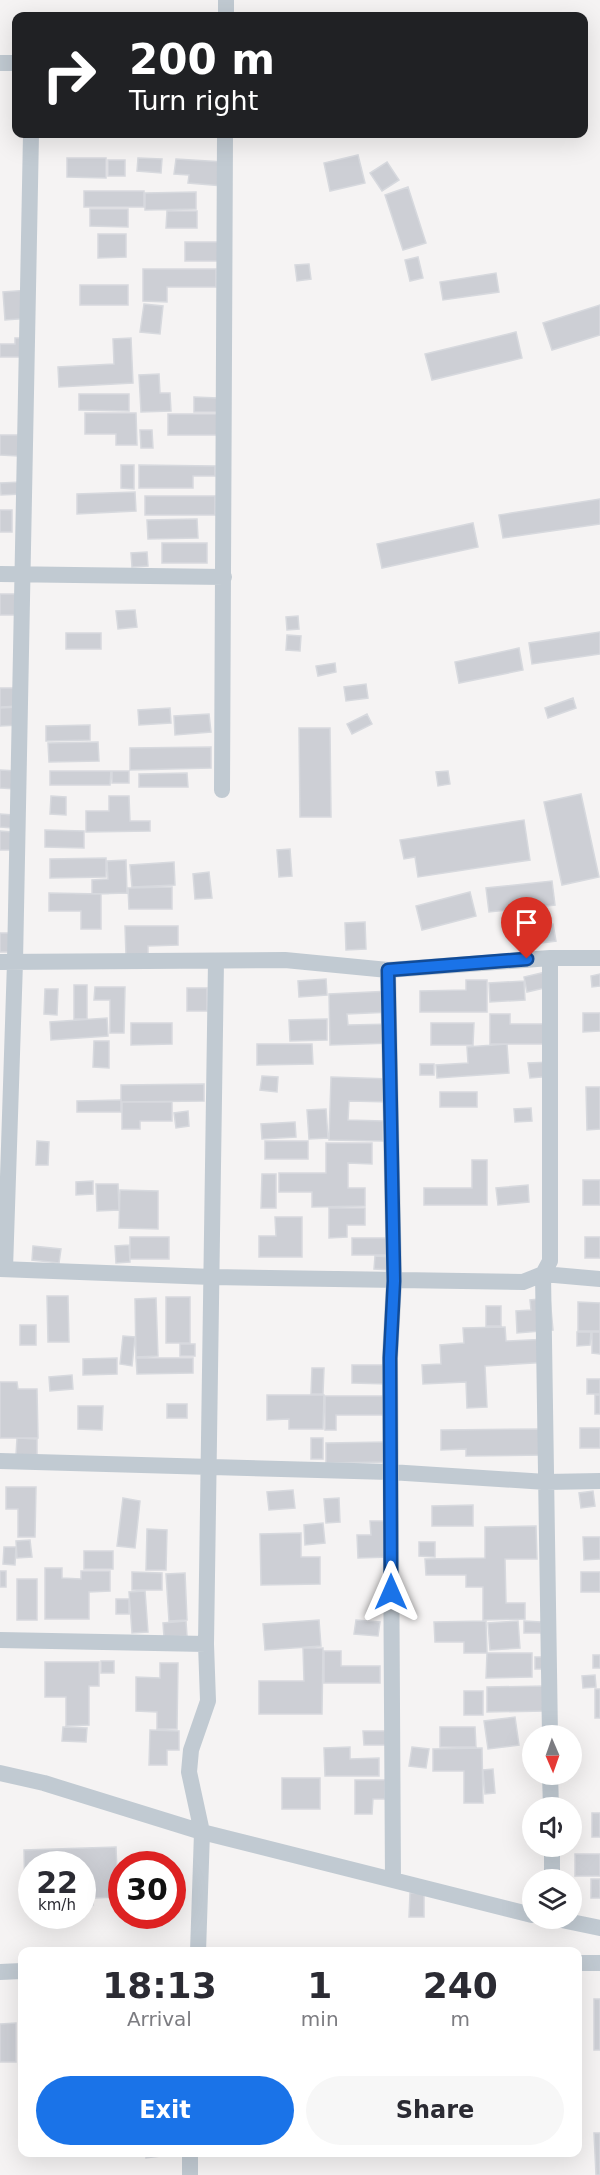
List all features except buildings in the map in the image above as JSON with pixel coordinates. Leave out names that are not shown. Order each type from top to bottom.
[{"type":"street","points":[[31,138],[23,575],[7,962],[3,1269],[212,1278],[523,1282],[543,1274],[600,1279]]},
{"type":"street","points":[[222,790],[225,138]]},
{"type":"street","points":[[0,574],[224,577]]},
{"type":"street","points":[[7,962],[285,960],[388,970],[550,958],[600,958]]},
{"type":"street","points":[[550,958],[550,1261],[543,1274],[550,1725]]},
{"type":"street","points":[[198,1947],[202,1832],[189,1772],[191,1750],[208,1701],[206,1644],[216,961]]},
{"type":"street","points":[[388,970],[394,1281],[390,1358],[393,1880]]},
{"type":"street","points":[[0,1461],[390,1472],[546,1482],[600,1481]]},
{"type":"street","points":[[0,1640],[206,1644]]},
{"type":"street","points":[[0,1773],[44,1783],[202,1832],[522,1912]]},
{"type":"street","points":[[582,1924],[600,1928]]},
{"type":"street","points":[[582,1963],[600,1963]]},
{"type":"street","points":[[0,1972],[18,1971]]},
{"type":"street","points":[[190,2157],[190,2175]]},
{"type":"route","points":[[391,1592],[390,1358],[394,1281],[388,970],[527,959]]}]
